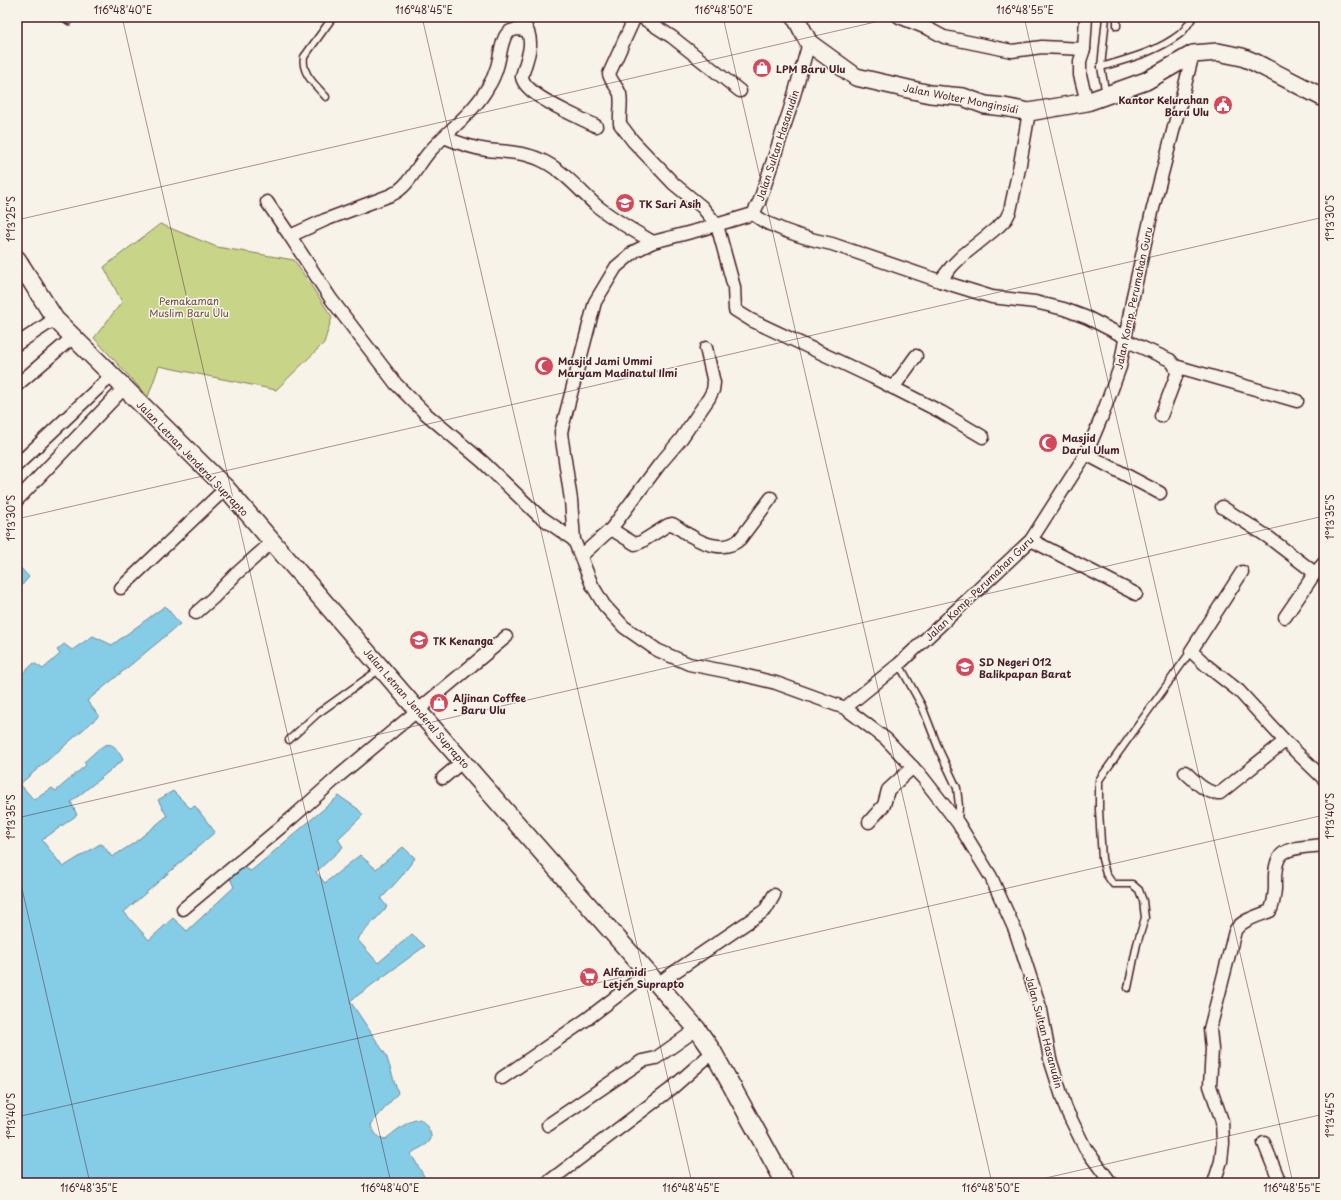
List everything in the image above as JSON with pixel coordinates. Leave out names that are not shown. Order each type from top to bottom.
[{"type":"main road","name":"Jalan Wolter Monginsidi","points":[[797,18],[809,43],[856,77],[930,94],[963,97],[985,105],[1029,112],[1087,102],[1146,81],[1193,54],[1218,52],[1242,57],[1254,62],[1324,98]]},
{"type":"main road","name":"Jalan Letnan Jenderal Suprapto","points":[[17,259],[55,319],[226,488],[381,668],[697,1029],[713,1052],[784,1183]]},
{"type":"street","points":[[525,17],[526,31],[529,35],[530,44],[522,79],[532,92],[596,126]]},
{"type":"street","points":[[636,17],[610,74],[611,80],[620,94],[620,124],[633,141],[674,184],[702,207],[717,225],[734,287],[735,310],[751,320],[872,377],[941,412],[983,438]]},
{"type":"street","points":[[641,17],[672,37],[740,91]]},
{"type":"street","points":[[899,17],[929,29],[944,37],[1012,51],[1042,47],[1084,49]]},
{"type":"street","points":[[1086,17],[1084,49],[1080,61],[1080,75],[1087,102]]},
{"type":"street","points":[[290,236],[325,220],[391,196],[399,191],[429,152],[475,106],[487,89],[498,67],[503,41],[507,34],[515,30],[526,31]]},
{"type":"street","name":"Jalan Sultan Hasanudin","points":[[809,43],[790,110],[760,200],[753,214],[653,242],[635,251],[616,267],[595,302],[561,432],[571,500],[574,540],[592,584],[604,605],[624,627],[657,650],[689,664],[776,683],[845,708],[886,739],[923,778],[958,824],[991,877],[1015,930],[1041,1010],[1050,1059],[1066,1110],[1084,1148],[1111,1183]]},
{"type":"street","name":"Jalan Komp. Perumahan Guru","points":[[845,708],[899,664],[1032,540],[1086,454],[1120,367],[1133,296],[1151,216],[1193,54]]},
{"type":"street","points":[[940,281],[962,256],[1006,219],[1010,211],[1029,112]]},
{"type":"street","points":[[444,137],[466,146],[524,154],[541,160],[556,169],[598,207],[653,242]]},
{"type":"street","points":[[267,202],[331,299],[396,384],[425,414],[483,462],[538,515],[574,540]]},
{"type":"street","points":[[753,214],[771,225],[782,229],[832,244],[940,281],[992,297],[1035,302],[1064,309],[1088,318],[1170,360],[1175,366],[1177,374],[1161,416]]},
{"type":"street","points":[[17,344],[55,319]]},
{"type":"street","points":[[17,386],[73,337]]},
{"type":"street","points":[[581,556],[611,529],[659,465],[681,439],[710,398],[714,383],[706,348]]},
{"type":"street","points":[[893,388],[916,356]]},
{"type":"street","points":[[1175,366],[1297,401]]},
{"type":"street","points":[[17,465],[112,375]]},
{"type":"street","points":[[17,500],[124,388]]},
{"type":"street","points":[[1086,454],[1160,494]]},
{"type":"street","points":[[122,588],[226,488]]},
{"type":"street","points":[[611,529],[635,544],[672,524],[691,537],[708,544],[731,546],[740,539],[772,498]]},
{"type":"street","points":[[1222,507],[1268,536],[1315,573]]},
{"type":"street","points":[[1032,540],[1136,594]]},
{"type":"street","points":[[196,613],[272,542]]},
{"type":"street","points":[[1285,617],[1315,573],[1324,563]]},
{"type":"street","points":[[1242,572],[1192,651],[1239,691],[1285,741],[1324,779]]},
{"type":"street","points":[[182,909],[506,637]]},
{"type":"street","points":[[1185,772],[1208,792],[1213,794],[1220,793],[1285,741]]},
{"type":"street","points":[[443,778],[463,761]]},
{"type":"street","points":[[869,822],[884,805],[888,790],[913,767]]},
{"type":"street","points":[[1214,1183],[1221,1161],[1223,1143],[1222,1121],[1210,1086],[1212,1049],[1210,1029],[1235,931],[1237,927],[1242,924],[1270,911],[1274,902],[1276,865],[1283,852],[1290,849],[1323,845]]},
{"type":"street","points":[[502,1078],[587,1019],[761,913],[766,909],[774,895]]},
{"type":"street","points":[[548,1125],[642,1061],[656,1058],[697,1029]]},
{"type":"street","points":[[547,1183],[671,1089],[713,1052]]},
{"type":"street","points":[[1264,1143],[1280,1183]]},
{"type":"lane","points":[[63,17],[69,21],[72,17]]},
{"type":"lane","points":[[326,97],[305,71],[303,62],[304,56],[333,17]]},
{"type":"lane","points":[[1106,17],[1101,67],[1106,94]]},
{"type":"lane","points":[[1117,17],[1117,26]]},
{"type":"lane","points":[[1101,67],[1160,47],[1181,34],[1193,17]]},
{"type":"lane","points":[[1128,988],[1137,944],[1145,918],[1143,901],[1140,890],[1132,884],[1113,884],[1106,874],[1102,859],[1098,780],[1192,651]]},
{"type":"lane","points":[[899,664],[922,706],[940,752],[957,788],[960,806],[958,824]]},
{"type":"lane","points":[[289,740],[317,714],[381,668]]},
{"type":"green space","name":"Pemakaman Muslim Baru Ulu","points":[[160,224],[217,247],[294,260],[332,317],[324,343],[276,390],[159,366],[148,397],[94,338],[122,302],[104,267]]},
{"type":"water","points":[[17,564],[29,577],[17,591]]},
{"type":"water","points":[[165,606],[180,624],[87,701],[99,716],[20,784],[34,800],[52,788],[56,791],[86,765],[84,762],[100,748],[109,744],[114,746],[123,760],[71,802],[77,815],[42,840],[63,867],[100,844],[103,845],[112,857],[134,843],[167,816],[158,800],[173,791],[190,808],[195,806],[215,832],[124,912],[149,940],[173,918],[187,931],[234,887],[229,876],[241,866],[251,871],[339,796],[358,809],[363,815],[338,839],[343,847],[316,872],[325,883],[360,855],[376,869],[403,847],[415,858],[400,878],[381,899],[387,907],[357,939],[378,963],[412,934],[425,946],[350,1001],[386,1055],[398,1093],[372,1123],[371,1127],[378,1137],[384,1140],[401,1127],[420,1119],[427,1126],[430,1132],[430,1140],[428,1143],[411,1154],[428,1183],[17,1183],[17,679],[34,663],[43,669],[60,654],[57,650],[64,644],[72,650],[93,636],[112,645]]},
{"type":"place","name":"LPM Baru Ulu","points":[[762,68]]},
{"type":"place","name":"Kantor Kelurahan Baru Ulu","points":[[1223,105]]},
{"type":"place","name":"TK Sari Asih","points":[[625,203]]},
{"type":"place","name":"Masjid Jami Ummi Maryam Madinatul Ilmi","points":[[544,366]]},
{"type":"place","name":"Masjid Darul Ulum","points":[[1048,443]]},
{"type":"place","name":"TK Kenanga","points":[[419,640]]},
{"type":"place","name":"SD Negeri 012 Balikpapan Barat","points":[[965,667]]},
{"type":"place","name":"Aljinan Coffee - Baru Ulu","points":[[439,703]]},
{"type":"place","name":"Alfamidi Letjen Suprapto","points":[[589,977]]}]
